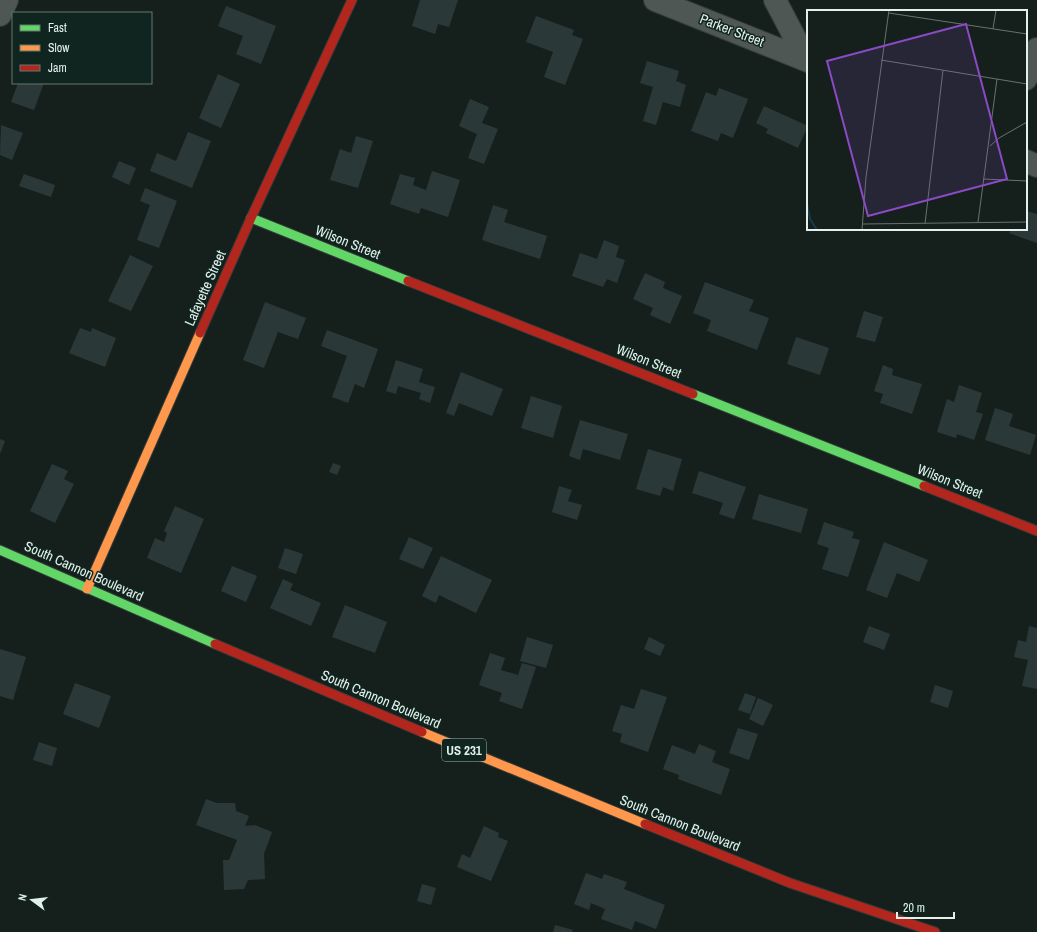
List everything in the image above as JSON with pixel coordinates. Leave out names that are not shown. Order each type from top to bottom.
[{"type":"main road","name":"Lafayette Street","points":[[87,589],[251,218],[352,0]]},
{"type":"main road","name":"Wilson Street","points":[[251,218],[1037,531]]},
{"type":"main road","name":"South Cannon Boulevard","points":[[0,550],[87,589],[459,748],[790,883],[935,932]]},
{"type":"street","points":[[0,15],[7,0]]},
{"type":"street","name":"Parker Street","points":[[655,0],[807,60]]},
{"type":"street","points":[[775,0],[807,60]]},
{"type":"street","points":[[1027,76],[1037,49]]},
{"type":"street","points":[[1027,161],[1037,166]]},
{"type":"building","points":[[420,0],[458,0],[449,27],[438,24],[435,34],[412,26]]},
{"type":"building","points":[[226,6],[276,26],[261,64],[236,54],[243,36],[218,26]]},
{"type":"building","points":[[536,16],[574,30],[572,35],[583,39],[565,85],[544,77],[553,52],[526,42]]},
{"type":"building","points":[[647,61],[679,71],[676,81],[686,85],[680,107],[663,102],[656,125],[643,121],[653,87],[640,83]]},
{"type":"building","points":[[218,74],[240,84],[221,128],[199,118]]},
{"type":"building","points":[[18,84],[44,84],[34,110],[11,102]]},
{"type":"building","points":[[719,88],[748,99],[733,138],[721,133],[718,141],[691,131],[706,92],[716,96]]},
{"type":"building","points":[[470,99],[489,107],[482,123],[498,129],[484,164],[468,158],[477,134],[459,126]]},
{"type":"building","points":[[764,106],[807,126],[807,128],[798,148],[766,133],[768,129],[756,123]]},
{"type":"building","points":[[1,125],[23,133],[12,160],[0,155]]},
{"type":"building","points":[[188,132],[211,141],[192,188],[150,171],[157,153],[176,161]]},
{"type":"building","points":[[356,136],[373,141],[358,188],[330,180],[340,149],[351,153]]},
{"type":"building","points":[[119,161],[136,168],[129,185],[112,177]]},
{"type":"building","points":[[432,171],[460,180],[448,217],[421,208],[419,214],[390,204],[400,174],[415,178],[413,185],[426,190]]},
{"type":"building","points":[[24,174],[55,185],[51,197],[19,186]]},
{"type":"building","points":[[145,188],[177,201],[159,248],[137,240],[150,205],[140,201]]},
{"type":"building","points":[[493,205],[508,210],[504,222],[547,236],[540,259],[482,240]]},
{"type":"building","points":[[1027,211],[1037,214],[1037,243],[1009,233],[1010,230],[1027,230]]},
{"type":"building","points":[[604,240],[619,246],[616,257],[625,260],[617,283],[607,279],[603,287],[572,276],[580,253],[597,259]]},
{"type":"building","points":[[130,255],[153,266],[131,311],[108,301]]},
{"type":"building","points":[[645,273],[665,282],[663,288],[682,296],[670,324],[650,315],[653,308],[633,299]]},
{"type":"building","points":[[705,282],[754,300],[749,311],[769,318],[757,350],[707,331],[711,320],[693,313]]},
{"type":"building","points":[[265,302],[306,318],[298,339],[278,332],[264,368],[243,360]]},
{"type":"building","points":[[864,311],[883,317],[875,342],[856,337]]},
{"type":"building","points":[[80,328],[91,332],[92,328],[116,338],[105,367],[69,353]]},
{"type":"building","points":[[327,330],[378,349],[364,388],[355,384],[348,403],[332,397],[347,356],[321,346]]},
{"type":"building","points":[[796,337],[829,348],[820,375],[787,364]]},
{"type":"building","points":[[396,360],[423,369],[419,382],[435,387],[430,403],[419,399],[421,393],[398,386],[396,394],[386,391]]},
{"type":"building","points":[[883,365],[893,369],[892,375],[922,384],[912,414],[880,403],[883,394],[874,391]]},
{"type":"building","points":[[461,372],[503,389],[492,416],[459,403],[454,416],[446,413]]},
{"type":"building","points":[[959,385],[982,393],[976,412],[983,414],[974,440],[957,434],[956,438],[937,432],[947,399],[954,402]]},
{"type":"building","points":[[531,396],[562,406],[553,438],[521,428]]},
{"type":"building","points":[[995,408],[1013,414],[1009,426],[1036,435],[1030,455],[985,440]]},
{"type":"building","points":[[580,420],[628,434],[620,460],[583,449],[580,460],[569,456]]},
{"type":"building","points":[[0,439],[5,441],[0,454]]},
{"type":"building","points":[[648,449],[682,459],[673,491],[663,487],[660,496],[636,489]]},
{"type":"building","points":[[333,463],[341,466],[337,475],[329,472]]},
{"type":"building","points":[[52,464],[68,471],[64,479],[74,484],[55,523],[30,511]]},
{"type":"building","points":[[699,471],[746,487],[734,519],[719,514],[723,503],[692,493]]},
{"type":"building","points":[[559,486],[572,490],[568,501],[582,505],[577,520],[552,512]]},
{"type":"building","points":[[759,494],[808,509],[801,533],[752,519]]},
{"type":"building","points":[[175,506],[204,519],[181,573],[147,558],[155,538],[164,542],[167,533],[164,531]]},
{"type":"building","points":[[824,522],[854,532],[852,538],[860,540],[848,577],[822,569],[829,548],[817,544]]},
{"type":"building","points":[[409,537],[433,548],[423,569],[399,559]]},
{"type":"building","points":[[884,542],[928,560],[919,582],[897,573],[887,598],[866,590]]},
{"type":"building","points":[[285,548],[303,554],[296,574],[278,568]]},
{"type":"building","points":[[441,556],[492,580],[476,613],[439,595],[436,603],[422,596]]},
{"type":"building","points":[[232,566],[257,576],[246,602],[221,591]]},
{"type":"building","points":[[283,579],[293,584],[290,590],[321,603],[311,626],[270,608]]},
{"type":"building","points":[[345,605],[387,622],[375,653],[332,637]]},
{"type":"building","points":[[869,626],[890,634],[884,650],[863,642]]},
{"type":"building","points":[[1029,626],[1037,628],[1037,689],[1022,686],[1028,660],[1014,657],[1018,640],[1026,642]]},
{"type":"building","points":[[527,637],[553,645],[546,668],[520,661]]},
{"type":"building","points":[[649,637],[665,645],[660,656],[644,649]]},
{"type":"building","points":[[0,649],[26,657],[13,700],[0,696]]},
{"type":"building","points":[[490,653],[505,658],[501,670],[518,675],[522,663],[536,667],[522,709],[499,701],[502,693],[479,685]]},
{"type":"building","points":[[75,683],[111,696],[99,728],[63,714]]},
{"type":"building","points":[[935,685],[953,691],[948,708],[930,702]]},
{"type":"building","points":[[641,689],[667,697],[648,752],[620,742],[622,734],[612,731],[621,705],[634,709]]},
{"type":"building","points":[[745,693],[756,697],[750,714],[738,710]]},
{"type":"building","points":[[758,698],[773,705],[763,726],[749,719]]},
{"type":"building","points":[[738,728],[758,734],[749,760],[729,753]]},
{"type":"building","points":[[39,742],[57,748],[52,766],[33,760]]},
{"type":"building","points":[[699,744],[716,751],[712,762],[730,769],[721,795],[678,779],[679,775],[663,769],[672,745],[695,754]]},
{"type":"building","points":[[206,799],[217,803],[235,803],[236,811],[249,816],[245,826],[255,825],[272,832],[264,854],[265,879],[248,880],[244,889],[224,890],[223,860],[229,860],[237,840],[196,825]]},
{"type":"building","points":[[484,826],[499,833],[498,837],[508,841],[491,881],[457,867],[462,854],[470,858]]},
{"type":"building","points":[[586,873],[602,879],[604,874],[627,882],[624,889],[665,905],[656,929],[635,921],[632,930],[601,919],[605,909],[591,903],[589,910],[574,904]]},
{"type":"building","points":[[422,884],[436,888],[431,905],[417,901]]},
{"type":"building","points":[[555,925],[573,930],[572,932],[553,932]]},
{"type":"traffic: fast","points":[[251,218],[408,281]]},
{"type":"traffic: fast","points":[[693,394],[924,486]]},
{"type":"traffic: fast","points":[[0,550],[215,644]]},
{"type":"traffic: slow","points":[[87,589],[200,333]]},
{"type":"traffic: slow","points":[[422,732],[645,824]]},
{"type":"traffic: jam","points":[[200,333],[251,218],[352,0]]},
{"type":"traffic: jam","points":[[408,281],[693,394]]},
{"type":"traffic: jam","points":[[924,486],[1037,531]]},
{"type":"traffic: jam","points":[[215,644],[422,732]]},
{"type":"traffic: jam","points":[[645,824],[790,883],[935,932]]}]
